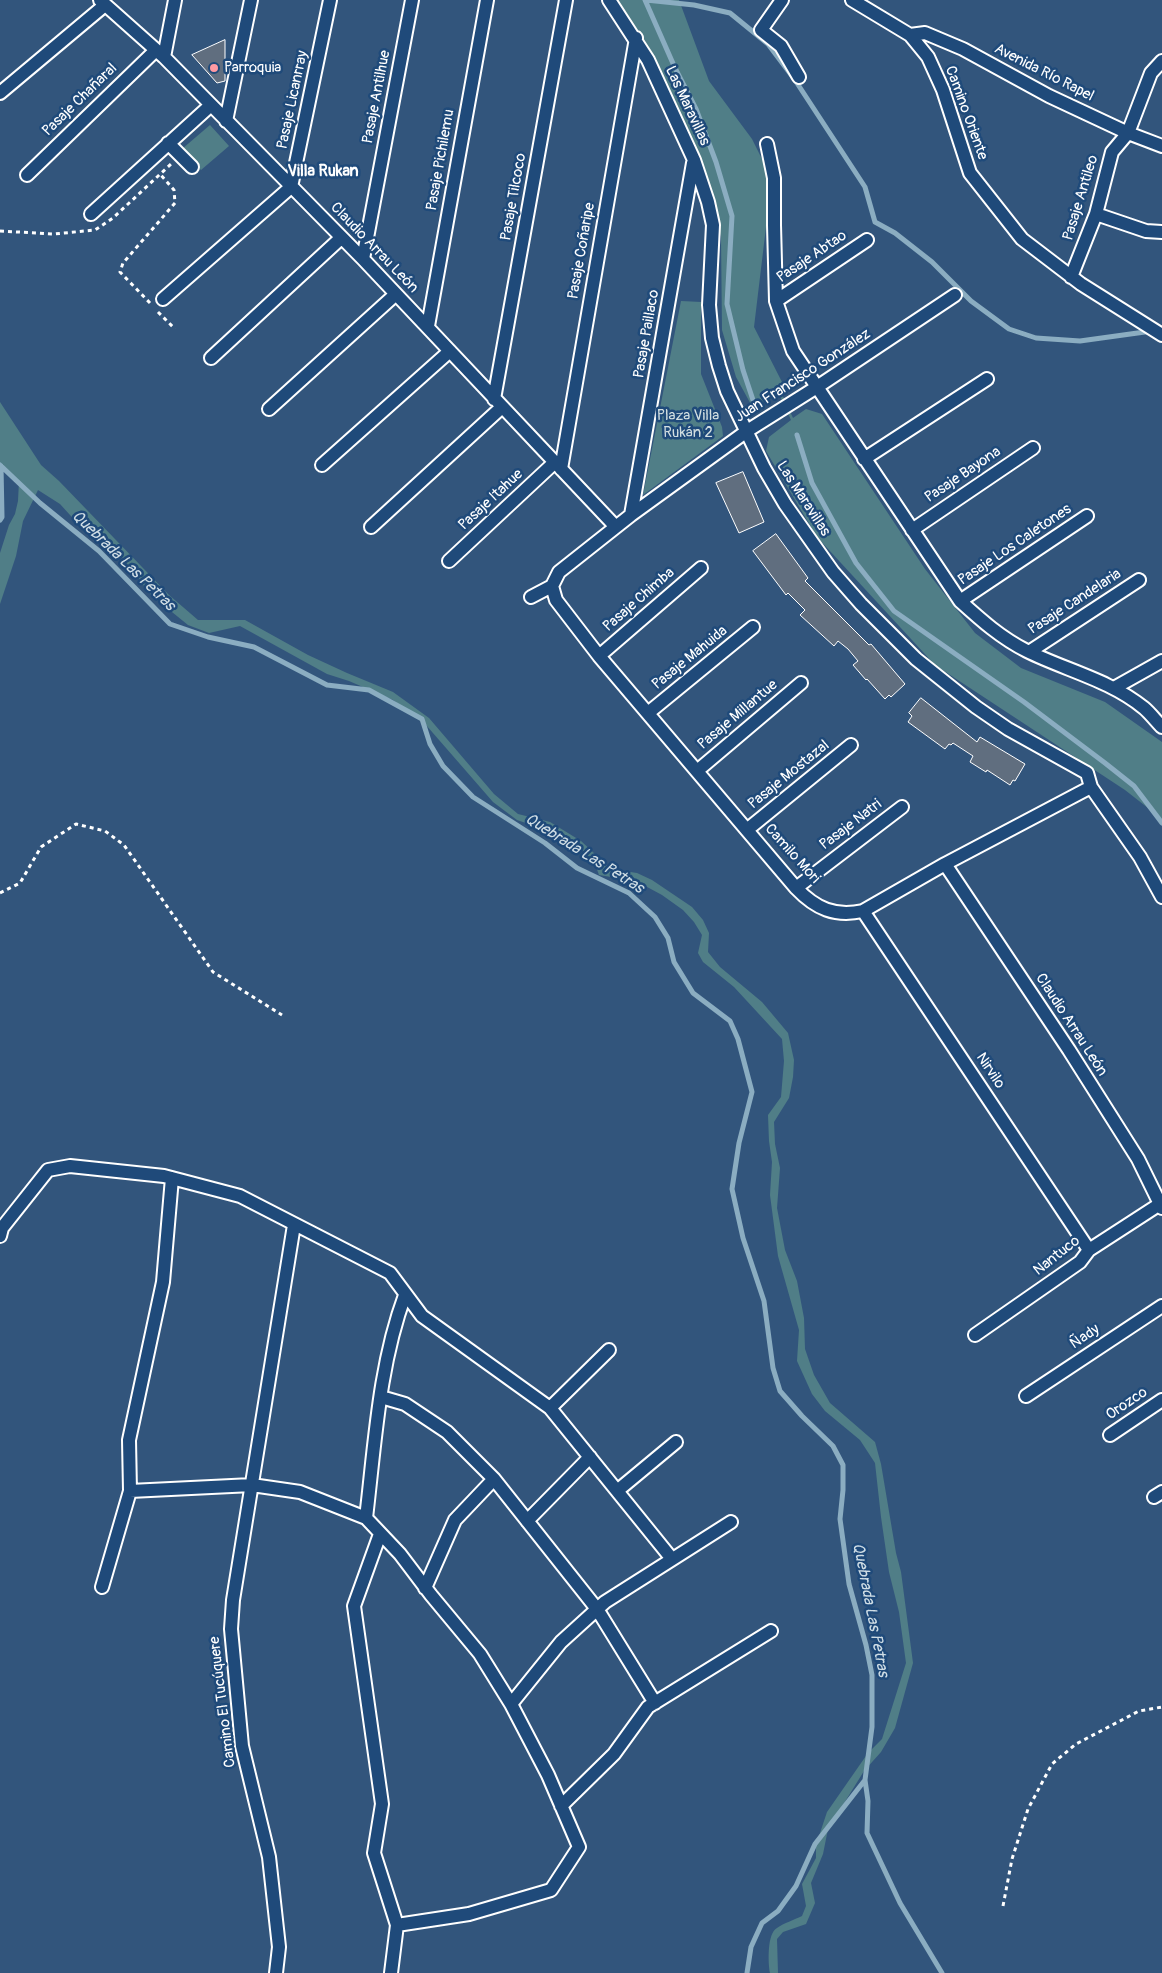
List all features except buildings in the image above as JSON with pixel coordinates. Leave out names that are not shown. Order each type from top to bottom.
[{"type":"street","points":[[160,53],[175,0]]},
{"type":"street","points":[[226,121],[251,0]]},
{"type":"street","name":"Pasaje Licanrray","points":[[291,187],[330,0]]},
{"type":"street","name":"Pasaje Antilhue","points":[[363,259],[412,0]]},
{"type":"street","name":"Pasaje Pichilemu","points":[[428,326],[487,0]]},
{"type":"street","name":"Pasaje Tilcoco","points":[[498,403],[566,0]]},
{"type":"street","name":"Las Maravillas","points":[[609,0],[636,38],[665,95],[694,160],[708,202],[712,225],[709,306],[712,338],[727,391],[764,468],[808,539],[834,572],[887,632],[976,707],[1008,729],[1087,773],[1091,788],[1140,858],[1162,897]]},
{"type":"street","points":[[782,0],[761,30],[781,46],[799,77]]},
{"type":"street","name":"Camino Oriente","points":[[852,0],[910,35],[928,57],[943,90],[970,172],[1022,239],[1071,276],[1162,335]]},
{"type":"street","points":[[0,93],[103,2]]},
{"type":"street","name":"Claudio Arrau León","points":[[103,2],[160,53],[363,259],[616,527]]},
{"type":"street","name":"Avenida Río Rapel","points":[[910,35],[925,33],[963,50],[1050,96],[1128,133],[1162,146]]},
{"type":"street","name":"Pasaje Coñaripe","points":[[558,466],[636,38]]},
{"type":"street","name":"Pasaje Chañaral","points":[[27,175],[160,53]]},
{"type":"street","name":"Pasaje Antileo","points":[[1071,276],[1096,214],[1112,152],[1128,133],[1151,73],[1162,62]]},
{"type":"street","points":[[91,214],[212,105]]},
{"type":"street","points":[[168,143],[192,168]]},
{"type":"street","points":[[766,144],[774,178],[776,301],[794,351],[960,601],[988,626],[1029,652],[1114,688],[1145,708],[1162,727]]},
{"type":"street","name":"Pasaje Paillaco","points":[[631,515],[694,160]]},
{"type":"street","points":[[163,299],[291,187]]},
{"type":"street","points":[[1096,214],[1146,231],[1162,232]]},
{"type":"street","points":[[211,358],[341,238]]},
{"type":"street","name":"Pasaje Abtao","points":[[776,301],[867,240]]},
{"type":"street","points":[[269,409],[396,294]]},
{"type":"street","name":"Juan Francisco González","points":[[531,597],[552,586],[559,572],[631,515],[747,431],[955,295]]},
{"type":"street","points":[[322,465],[450,351]]},
{"type":"street","points":[[864,459],[987,379]]},
{"type":"street","points":[[371,527],[498,403]]},
{"type":"street","name":"Pasaje Bayona","points":[[912,530],[1033,448]]},
{"type":"street","name":"Pasaje Itahue","points":[[449,561],[558,466]]},
{"type":"street","name":"Pasaje Los Caletones","points":[[960,601],[1088,516]]},
{"type":"street","name":"Pasaje Chimba","points":[[598,656],[701,568]]},
{"type":"street","name":"Pasaje Candelaria","points":[[1029,652],[1139,580]]},
{"type":"street","name":"Camilo Mori","points":[[552,586],[556,600],[598,656],[748,829],[796,888],[831,912],[850,914],[863,911],[945,864],[1091,788]]},
{"type":"street","name":"Pasaje Mahuida","points":[[648,713],[753,627]]},
{"type":"street","points":[[1114,688],[1162,661]]},
{"type":"street","name":"Pasaje Millantue","points":[[697,771],[800,683]]},
{"type":"street","name":"Pasaje Mostazal","points":[[748,829],[851,745]]},
{"type":"street","name":"Pasaje Natri","points":[[796,888],[902,807]]},
{"type":"street","name":"Claudio Arrau León","points":[[945,864],[1138,1159],[1161,1206]]},
{"type":"street","name":"Nirvilo","points":[[863,911],[1090,1250]]},
{"type":"street","points":[[0,1236],[2,1228],[48,1170],[70,1166],[172,1178],[240,1196],[390,1274],[422,1316],[550,1408],[672,1559]]},
{"type":"street","points":[[102,1587],[130,1491],[129,1440],[163,1282],[172,1178]]},
{"type":"street","name":"Nantuco","points":[[975,1336],[1080,1262],[1090,1250],[1161,1206]]},
{"type":"street","name":"Camino El Tucúquere","points":[[276,1973],[279,1947],[269,1857],[242,1746],[231,1629],[232,1600],[294,1225]]},
{"type":"street","points":[[366,1518],[381,1397],[394,1324],[405,1295]]},
{"type":"street","name":"Ñady","points":[[1026,1396],[1162,1306]]},
{"type":"street","points":[[550,1408],[609,1350]]},
{"type":"street","points":[[381,1397],[405,1404],[447,1432],[494,1479],[596,1609],[655,1703]]},
{"type":"street","name":"Orozco","points":[[1110,1435],[1162,1400]]},
{"type":"street","points":[[617,1491],[676,1442]]},
{"type":"street","points":[[526,1521],[590,1458]]},
{"type":"street","points":[[426,1588],[455,1520],[494,1479]]},
{"type":"street","points":[[130,1491],[252,1485],[300,1492],[366,1518],[400,1554],[480,1654],[512,1704],[548,1775],[579,1847],[551,1890],[469,1914],[397,1925]]},
{"type":"street","points":[[512,1704],[561,1642],[596,1609],[731,1522]]},
{"type":"street","points":[[380,1534],[354,1606],[382,1804],[374,1853],[397,1925],[391,1973]]},
{"type":"street","points":[[562,1806],[614,1754],[648,1707],[771,1631]]},
{"type":"path","points":[[160,174],[174,190],[176,203],[123,263],[120,272],[175,329]]},
{"type":"path","points":[[0,893],[20,883],[41,847],[76,824],[105,831],[124,845],[213,972],[282,1014]]},
{"type":"path","points":[[1003,1906],[1012,1859],[1028,1809],[1052,1764],[1076,1744],[1139,1711],[1162,1707]]},
{"type":"green space","points":[[615,0],[679,0],[709,81],[752,139],[768,171],[766,227],[754,327],[783,384],[779,388],[793,418],[806,409],[822,414],[925,569],[975,633],[1021,668],[1105,702],[1162,742],[1162,819],[1125,790],[935,665],[817,537],[766,451],[769,437],[791,420],[777,390],[754,410],[736,377],[722,330],[721,237],[695,143],[645,41]]},
{"type":"green space","points":[[210,125],[229,146],[201,170],[182,149]]},
{"type":"green space","name":"Plaza Villa Rukán 2","points":[[681,301],[701,302],[701,374],[722,427],[723,436],[643,495]]},
{"type":"green space","points":[[0,402],[41,465],[59,481],[169,595],[198,620],[245,620],[308,655],[393,692],[429,718],[494,794],[518,814],[550,822],[581,841],[611,869],[637,873],[652,880],[692,907],[703,920],[709,933],[708,952],[720,967],[762,1002],[788,1033],[794,1060],[793,1077],[789,1098],[774,1122],[775,1144],[780,1168],[777,1208],[785,1250],[797,1281],[804,1318],[805,1349],[814,1375],[830,1403],[875,1442],[881,1464],[901,1572],[913,1663],[895,1728],[881,1752],[864,1771],[828,1829],[823,1854],[811,1883],[815,1903],[806,1924],[783,1932],[777,1939],[778,1973],[770,1973],[771,1936],[780,1926],[802,1916],[806,1906],[802,1884],[816,1858],[816,1845],[827,1812],[868,1753],[882,1739],[906,1663],[899,1612],[889,1572],[875,1463],[860,1440],[825,1411],[812,1394],[797,1361],[799,1330],[778,1256],[770,1195],[772,1162],[768,1115],[781,1097],[784,1061],[782,1039],[734,987],[703,962],[698,953],[702,935],[683,910],[662,895],[636,881],[599,875],[594,861],[567,837],[517,820],[493,802],[426,725],[393,700],[349,681],[327,674],[240,626],[209,633],[188,625],[151,595],[125,561],[80,526],[60,504],[38,490],[23,521],[16,556],[0,604],[0,553],[9,525],[15,514],[19,481],[0,463]]},
{"type":"waterway","points":[[645,0],[675,68],[696,109],[716,162],[732,216],[727,304],[743,370],[753,400]]},
{"type":"waterway","points":[[646,0],[694,5],[730,13],[768,44],[795,80],[865,187],[875,222],[895,233],[932,262],[971,301],[1009,329],[1036,338],[1080,341],[1152,331]]},
{"type":"waterway","points":[[797,435],[812,483],[856,563],[894,611],[1024,702],[1105,763],[1134,786],[1162,823]]},
{"type":"waterway","name":"Quebrada Las Petras","points":[[0,465],[40,503],[99,551],[170,624],[208,637],[254,647],[327,685],[369,690],[422,719],[430,744],[443,766],[473,797],[545,843],[577,868],[629,893],[655,917],[668,938],[674,962],[693,993],[730,1021],[738,1039],[752,1092],[739,1143],[732,1189],[743,1238],[764,1301],[773,1368],[780,1391],[802,1416],[833,1446],[843,1465],[840,1519],[849,1584],[866,1645],[872,1675],[872,1727],[865,1780],[868,1801],[867,1833],[900,1903],[942,1973]]},
{"type":"waterway","points":[[0,520],[2,517],[1,466]]},
{"type":"waterway","points":[[747,1973],[751,1947],[762,1923],[778,1911],[796,1886],[815,1844],[865,1780]]},
{"type":"place","name":"Parroquia","points":[[214,68]]},
{"type":"district","name":"Villa Rukan","points":[[323,172]]}]
